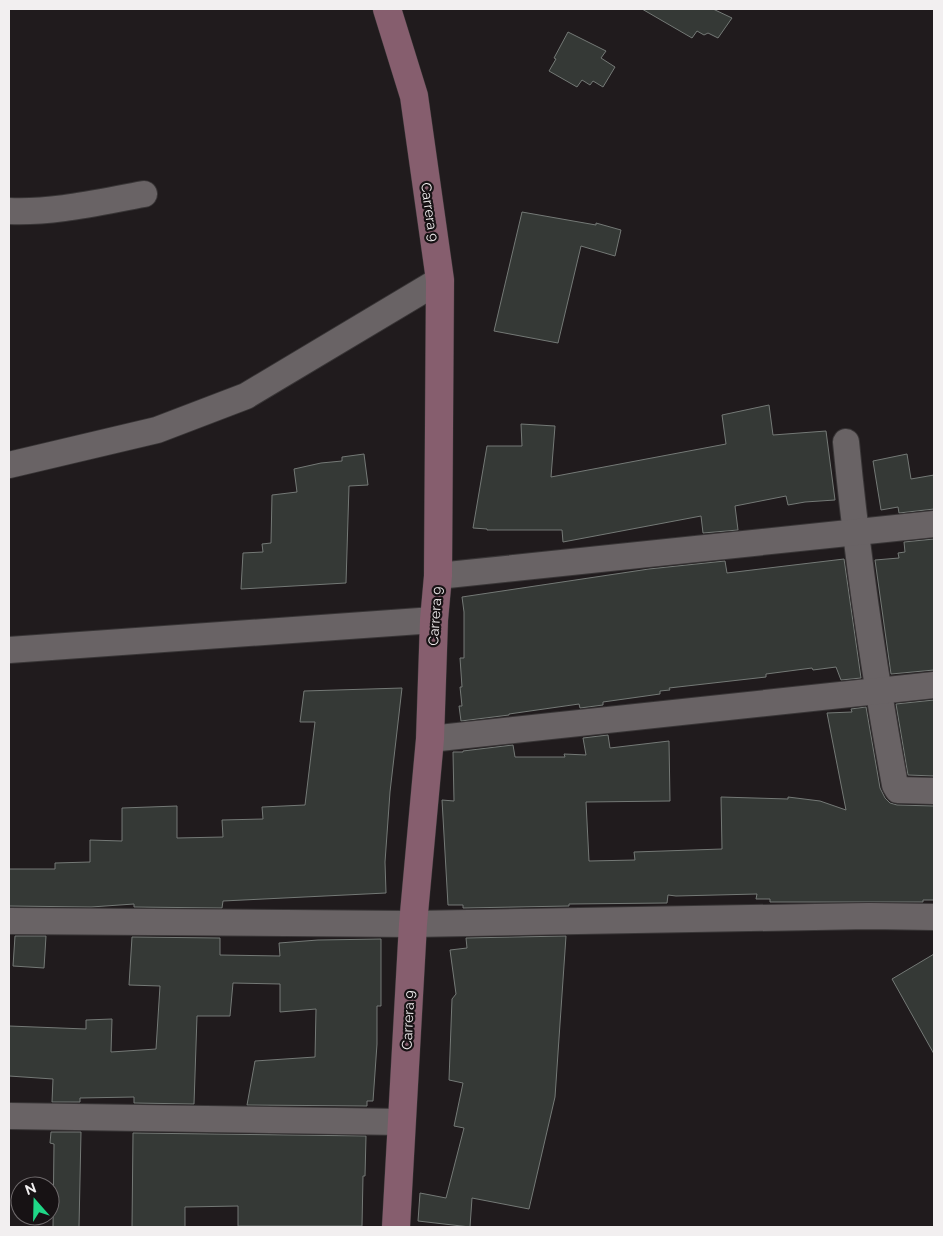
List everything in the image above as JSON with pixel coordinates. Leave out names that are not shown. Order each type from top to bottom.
[{"type":"main road","name":"Carrera 9","points":[[387,9],[414,96],[440,280],[438,576],[434,620],[430,739],[413,924],[396,1227]]},
{"type":"street","points":[[9,212],[64,208],[144,194]]},
{"type":"street","points":[[9,465],[157,430],[246,396],[440,280]]},
{"type":"street","points":[[846,442],[855,532],[878,691],[895,785],[898,790],[934,791]]},
{"type":"street","points":[[438,576],[934,524]]},
{"type":"street","points":[[9,650],[434,620]]},
{"type":"street","points":[[430,739],[934,685]]},
{"type":"street","points":[[9,921],[413,924],[859,916],[934,917]]},
{"type":"street","points":[[9,1116],[402,1122]]},
{"type":"building","points":[[642,9],[713,9],[732,18],[718,38],[708,33],[704,35],[697,31],[692,38]]},
{"type":"building","points":[[568,32],[606,51],[601,58],[615,67],[603,87],[593,81],[590,85],[582,80],[577,87],[549,71]]},
{"type":"building","points":[[522,212],[596,225],[596,223],[621,230],[615,256],[581,246],[558,343],[494,331]]},
{"type":"building","points":[[769,405],[773,435],[826,431],[835,500],[788,505],[786,496],[735,506],[738,530],[703,533],[701,516],[563,542],[562,530],[487,530],[473,528],[487,446],[522,446],[521,424],[555,426],[551,477],[726,444],[722,415]]},
{"type":"building","points":[[364,454],[368,485],[349,486],[346,583],[241,589],[243,553],[263,552],[262,544],[271,543],[272,495],[297,492],[294,469],[342,461],[342,457]]},
{"type":"building","points":[[907,454],[911,479],[934,475],[934,509],[899,513],[898,507],[881,510],[873,461]]},
{"type":"building","points":[[934,539],[934,670],[891,674],[875,560],[899,558],[898,553],[905,552],[904,542]]},
{"type":"building","points":[[844,559],[861,678],[841,680],[836,667],[813,670],[812,668],[766,674],[766,677],[669,688],[670,690],[660,691],[660,694],[603,702],[603,705],[580,708],[579,704],[461,721],[459,706],[462,706],[460,658],[464,658],[464,612],[462,597],[649,569],[725,561],[727,573]]},
{"type":"building","points":[[402,688],[390,792],[385,862],[386,893],[223,901],[222,908],[134,907],[134,904],[91,907],[9,906],[9,869],[55,869],[55,863],[90,862],[90,840],[122,841],[122,808],[177,806],[177,838],[223,837],[222,820],[263,819],[262,807],[305,805],[315,722],[300,722],[304,691]]},
{"type":"building","points":[[934,700],[934,776],[908,775],[896,704]]},
{"type":"building","points":[[866,707],[880,788],[885,798],[890,803],[897,805],[934,806],[934,900],[923,900],[923,902],[770,902],[770,899],[756,899],[757,894],[668,895],[667,903],[463,908],[463,905],[448,905],[442,800],[454,801],[453,752],[513,745],[515,757],[565,757],[564,754],[586,755],[583,738],[608,735],[610,748],[669,741],[670,801],[586,802],[589,861],[635,860],[634,852],[722,849],[721,797],[788,799],[788,797],[820,801],[846,810],[827,713],[852,712],[851,709]]},
{"type":"building","points":[[15,936],[46,936],[44,968],[13,966]]},
{"type":"building","points":[[566,936],[555,1097],[529,1209],[472,1198],[470,1227],[418,1221],[420,1193],[446,1198],[464,1128],[454,1126],[463,1083],[449,1080],[452,999],[456,994],[450,950],[467,948],[466,938]]},
{"type":"building","points":[[132,937],[220,938],[220,955],[280,956],[279,943],[381,939],[381,1006],[377,1006],[377,1044],[373,1101],[367,1101],[367,1106],[247,1105],[255,1061],[315,1057],[316,1009],[280,1012],[280,984],[233,983],[230,1016],[197,1016],[194,1104],[134,1103],[134,1097],[80,1098],[80,1102],[52,1102],[53,1079],[9,1076],[9,1026],[86,1029],[86,1020],[112,1019],[111,1052],[156,1049],[160,986],[129,985]]},
{"type":"building","points":[[934,954],[934,1054],[892,979]]},
{"type":"building","points":[[51,1132],[81,1132],[79,1227],[53,1227],[60,1226],[60,1176],[54,1176],[54,1144],[50,1143]]},
{"type":"building","points":[[133,1133],[366,1136],[362,1226],[238,1226],[238,1206],[185,1207],[185,1227],[132,1227]]}]
